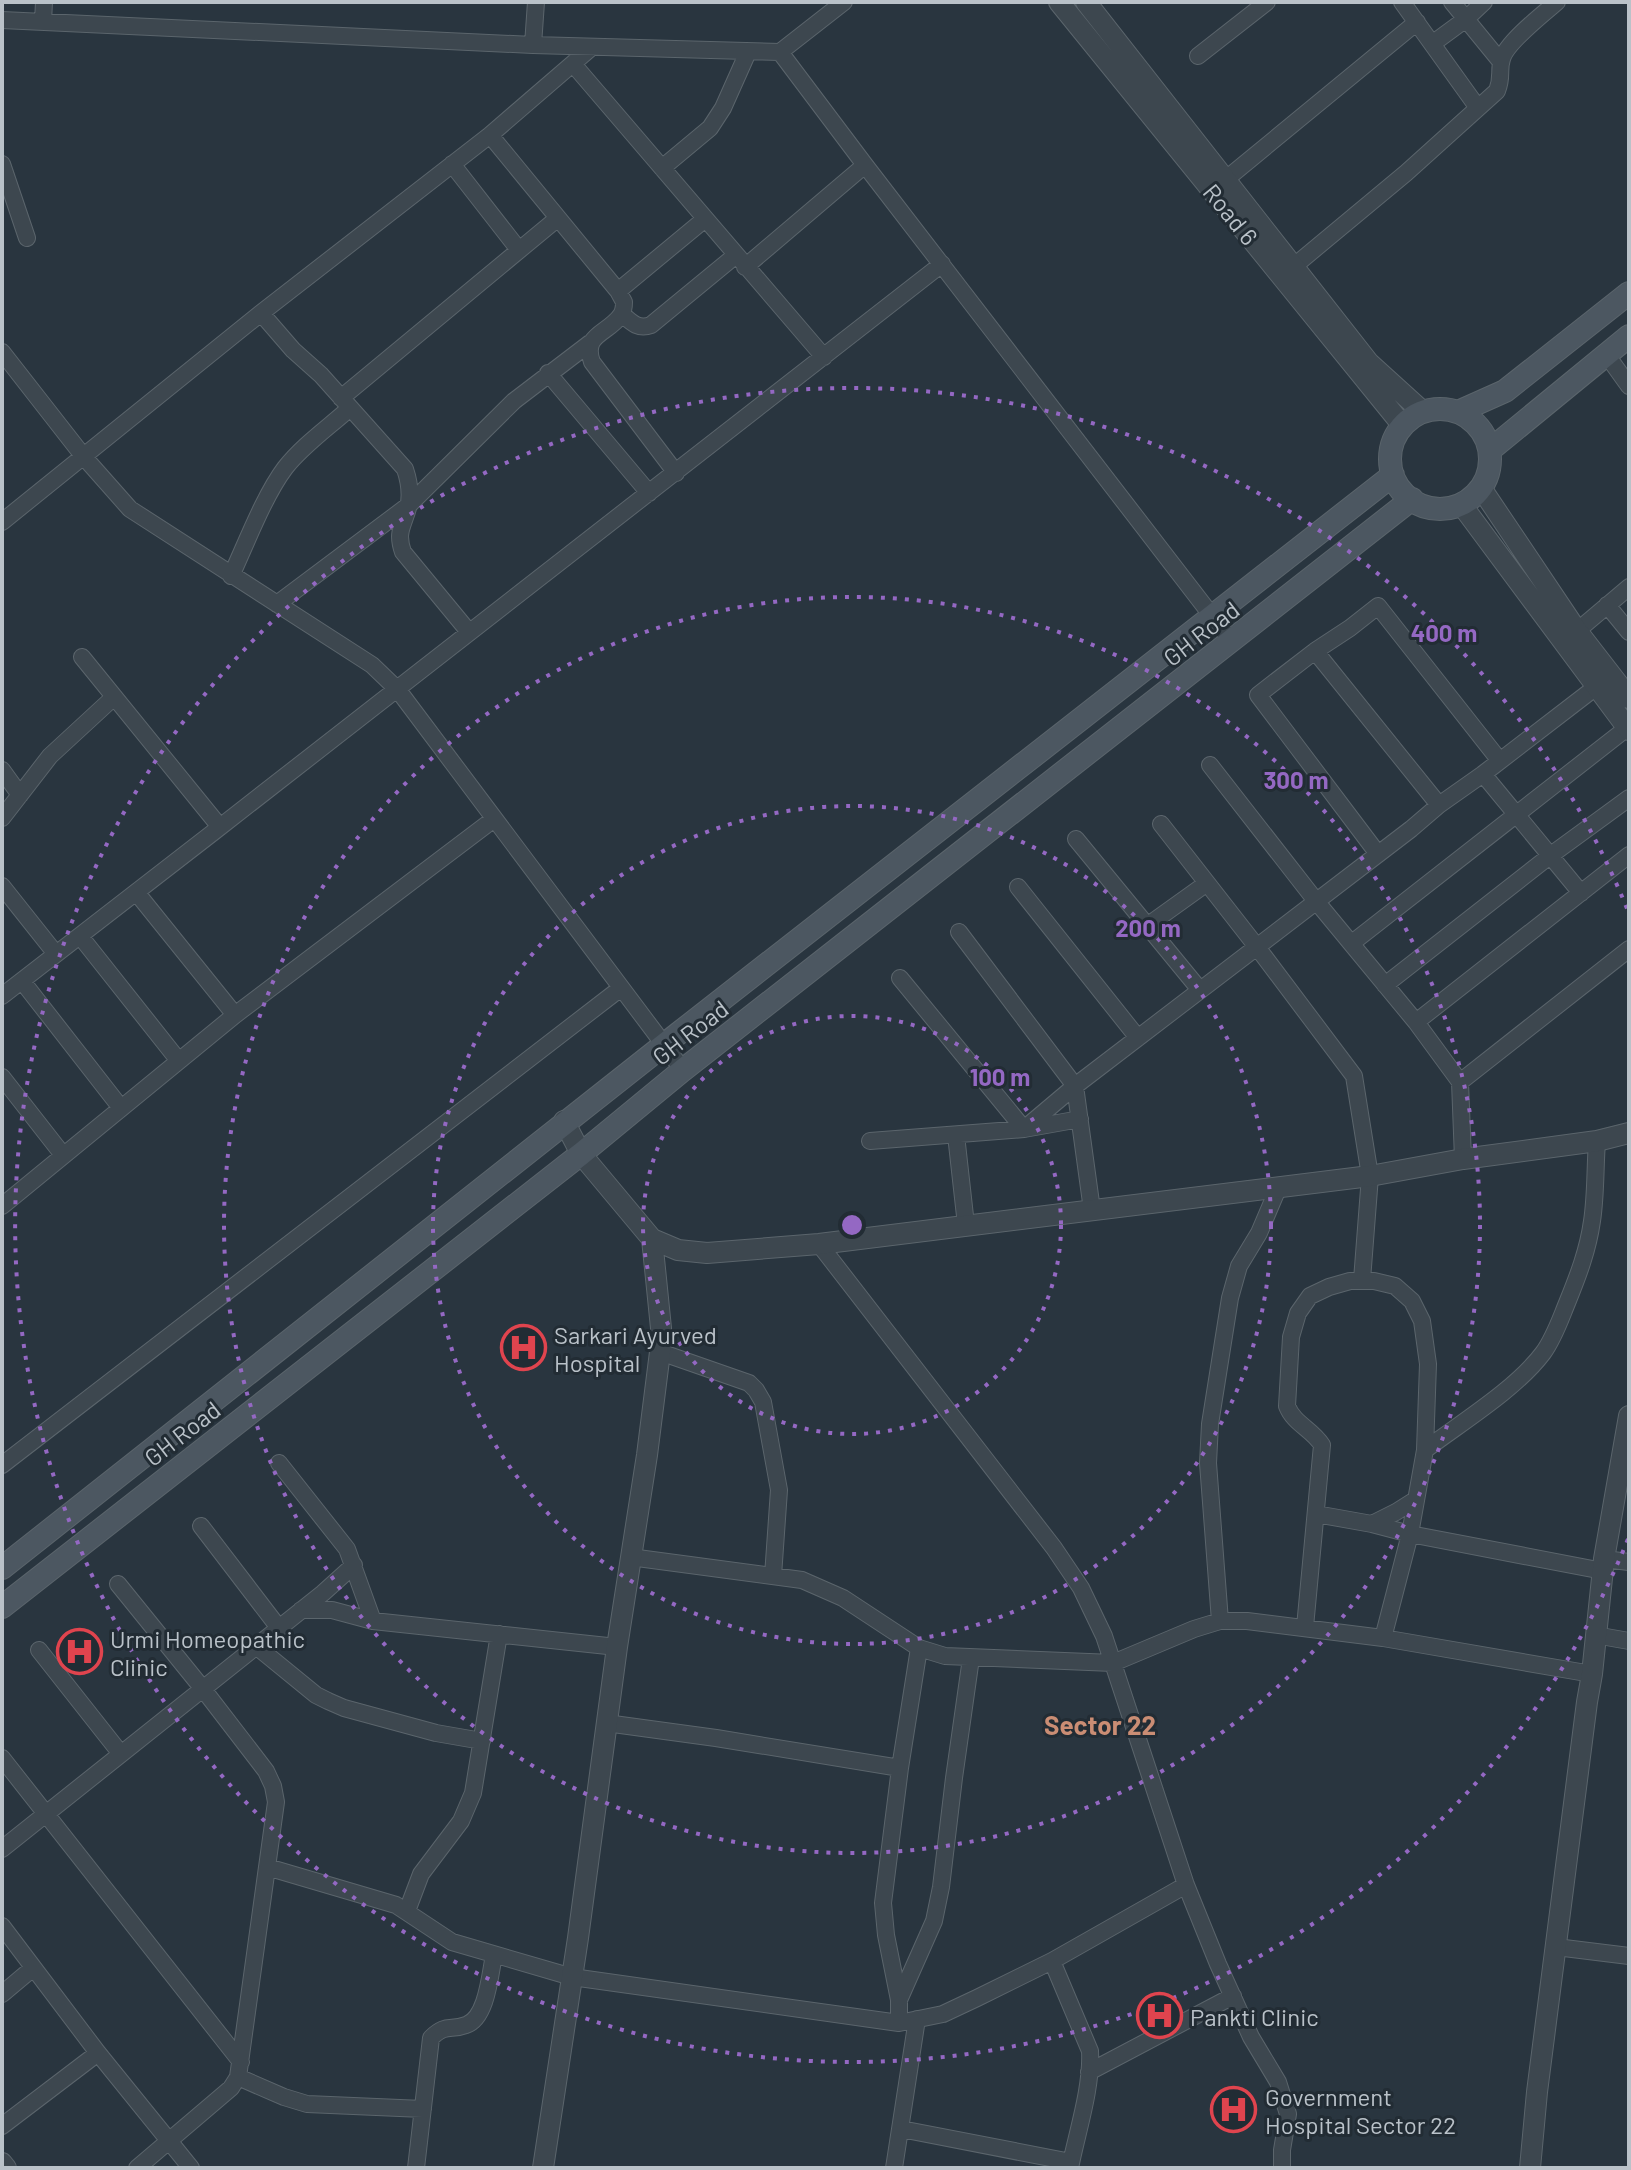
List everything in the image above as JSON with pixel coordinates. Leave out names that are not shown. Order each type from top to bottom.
[{"type":"main road","points":[[1458,412],[1505,391],[1629,293]]},
{"type":"main road","points":[[1490,450],[1629,336]]},
{"type":"main road","points":[[1434,409],[1458,412],[1473,421],[1484,434],[1490,450],[1487,476],[1481,488],[1461,504],[1445,508],[1427,507],[1404,493],[1393,475],[1391,462],[1391,449],[1403,426],[1423,412],[1434,409]]},
{"type":"main road","name":"GH Road","points":[[2,1568],[564,1121],[665,1046],[1393,475]]},
{"type":"main road","name":"GH Road","points":[[2,1607],[1412,499]]},
{"type":"street","points":[[43,22],[44,2]]},
{"type":"street","points":[[533,45],[536,2]]},
{"type":"street","points":[[2,20],[533,45],[780,52],[844,2]]},
{"type":"street","name":"Road 6","points":[[1059,2],[1403,426]]},
{"type":"street","name":"Road 6","points":[[1086,2],[1369,363],[1423,412]]},
{"type":"street","points":[[1198,56],[1267,2]]},
{"type":"street","points":[[1402,2],[1478,108]]},
{"type":"street","points":[[1452,2],[1501,62]]},
{"type":"street","points":[[1432,44],[1484,2]]},
{"type":"street","points":[[1293,267],[1406,173],[1497,91],[1502,79],[1501,62],[1505,50],[1538,8],[1557,2]]},
{"type":"street","points":[[1225,180],[1417,22]]},
{"type":"street","points":[[2,522],[261,313],[490,135],[592,47]]},
{"type":"street","points":[[662,168],[710,128],[723,108],[748,52]]},
{"type":"street","points":[[780,52],[1232,642]]},
{"type":"street","points":[[573,64],[824,357]]},
{"type":"street","points":[[277,604],[409,505],[514,401],[590,343],[622,314],[624,302],[618,291],[490,135]]},
{"type":"street","points":[[2,164],[27,238]]},
{"type":"street","points":[[452,164],[519,250]]},
{"type":"street","points":[[622,314],[635,325],[644,328],[651,325],[788,228],[865,165]]},
{"type":"street","points":[[231,576],[274,485],[294,458],[346,403],[558,218]]},
{"type":"street","points":[[618,291],[705,219]]},
{"type":"street","points":[[2,996],[942,264]]},
{"type":"street","points":[[261,313],[405,469],[409,479],[409,505],[400,530],[403,552],[469,632]]},
{"type":"street","points":[[590,343],[588,352],[592,362],[676,473]]},
{"type":"street","points":[[2,352],[84,457],[130,509],[372,665],[398,690],[683,1070]]},
{"type":"street","points":[[1606,354],[1629,386]]},
{"type":"street","points":[[548,373],[649,493]]},
{"type":"street","points":[[1481,488],[1577,631],[1629,698]]},
{"type":"street","points":[[1352,943],[1628,729],[1461,504]]},
{"type":"street","points":[[1577,631],[1629,587]]},
{"type":"street","points":[[1607,605],[1629,632]]},
{"type":"street","points":[[1378,854],[1258,695],[1315,651],[1378,606],[1500,761]]},
{"type":"street","points":[[1315,651],[1439,805]]},
{"type":"street","points":[[82,657],[220,827]]},
{"type":"street","points":[[1024,1129],[1075,1086],[1596,687]]},
{"type":"street","points":[[2,818],[50,756],[114,697]]},
{"type":"street","points":[[1210,765],[1416,1022],[1460,1082],[1463,1159]]},
{"type":"street","points":[[2,770],[20,795]]},
{"type":"street","points":[[1483,774],[1581,893]]},
{"type":"street","points":[[1385,985],[1629,798]]},
{"type":"street","points":[[2,1206],[235,1015],[494,819]]},
{"type":"street","points":[[1161,824],[1354,1076],[1370,1176],[1362,1280]]},
{"type":"street","points":[[1076,839],[1200,990]]},
{"type":"street","points":[[1416,1022],[1629,855]]},
{"type":"street","points":[[1147,926],[1207,883]]},
{"type":"street","points":[[2,886],[56,954]]},
{"type":"street","points":[[1018,887],[1138,1038]]},
{"type":"street","points":[[136,892],[235,1015]]},
{"type":"street","points":[[959,932],[1075,1086],[1092,1210]]},
{"type":"street","points":[[80,936],[179,1061]]},
{"type":"street","points":[[1460,1082],[1629,949]]},
{"type":"street","points":[[900,978],[1024,1129]]},
{"type":"street","points":[[22,981],[121,1108]]},
{"type":"street","points":[[2,1465],[621,988]]},
{"type":"street","points":[[2,1077],[63,1155]]},
{"type":"street","points":[[870,1141],[1024,1129],[1080,1119]]},
{"type":"street","points":[[564,1121],[581,1154],[652,1239],[678,1250],[707,1253],[819,1244],[1370,1176],[1463,1159],[1597,1141],[1629,1133]]},
{"type":"street","points":[[956,1135],[966,1225]]},
{"type":"street","points":[[1425,1450],[1503,1391],[1545,1351],[1558,1326],[1588,1244],[1593,1218],[1597,1141]]},
{"type":"street","points":[[1220,1621],[1208,1463],[1210,1424],[1230,1298],[1239,1266],[1259,1233],[1279,1186]]},
{"type":"street","points":[[543,2168],[660,1352],[661,1328],[652,1239]]},
{"type":"street","points":[[819,1244],[1054,1548],[1081,1588],[1104,1636],[1186,1885],[1251,2037],[1278,2082],[1288,2114],[1282,2168]]},
{"type":"street","points":[[1305,1627],[1322,1445],[1317,1437],[1290,1415],[1287,1406],[1291,1337],[1298,1313],[1310,1296],[1329,1287],[1362,1280],[1374,1281],[1395,1286],[1412,1301],[1422,1321],[1428,1364],[1425,1450],[1410,1534],[1383,1638]]},
{"type":"street","points":[[660,1352],[749,1383],[763,1402],[779,1490],[773,1576]]},
{"type":"street","points":[[1530,2168],[1603,1565],[1629,1416]]},
{"type":"street","points":[[279,1463],[347,1549],[373,1621]]},
{"type":"street","points":[[1372,1524],[1415,1500]]},
{"type":"street","points":[[1316,1514],[1410,1534],[1603,1565],[1629,1562]]},
{"type":"street","points":[[201,1526],[279,1628]]},
{"type":"street","points":[[630,1557],[802,1580],[843,1598],[919,1648],[945,1656],[1113,1663],[1194,1629],[1220,1621],[1247,1621],[1383,1638],[1592,1674]]},
{"type":"street","points":[[2,1849],[354,1565]]},
{"type":"street","points":[[118,1584],[266,1771],[276,1802],[240,2069],[231,2088],[137,2168]]},
{"type":"street","points":[[301,1610],[332,1610],[373,1621],[617,1647]]},
{"type":"street","points":[[407,1911],[421,1874],[461,1821],[473,1793],[499,1634]]},
{"type":"street","points":[[1595,1635],[1629,1641]]},
{"type":"street","points":[[256,1646],[316,1695],[344,1708],[436,1733],[482,1741]]},
{"type":"street","points":[[899,2023],[899,2000],[883,1903],[919,1648]]},
{"type":"street","points":[[39,1650],[121,1754]]},
{"type":"street","points":[[899,2000],[934,1921],[971,1658]]},
{"type":"street","points":[[606,1723],[900,1768]]},
{"type":"street","points":[[2,1758],[240,2069],[284,2097],[307,2104],[423,2109]]},
{"type":"street","points":[[267,1867],[396,1905],[452,1942],[572,1977],[899,2023],[943,2014],[1052,1961],[1186,1885]]},
{"type":"street","points":[[2,1926],[98,2053],[191,2168]]},
{"type":"street","points":[[1556,1947],[1629,1956]]},
{"type":"street","points":[[416,2168],[431,2038],[440,2029],[467,2025],[482,2011],[494,1955]]},
{"type":"street","points":[[901,2129],[1070,2165],[1089,2072],[1090,2051],[1052,1961]]},
{"type":"street","points":[[2,1994],[33,1968]]},
{"type":"street","points":[[1089,2072],[1233,1996]]},
{"type":"street","points":[[894,2168],[917,2019]]},
{"type":"street","points":[[2,2126],[98,2053]]},
{"type":"street","points":[[2,2163],[6,2168]]},
{"type":"place","name":"Sarkari Ayurved Hospital","points":[[523,1348]]},
{"type":"place","name":"Urmi Homeopathic Clinic","points":[[79,1652]]},
{"type":"place","name":"Pankti Clinic","points":[[1159,2016]]},
{"type":"place","name":"Government Hospital Sector 22","points":[[1234,2110]]},
{"type":"district","name":"Sector 22","points":[[1100,1724]]}]
